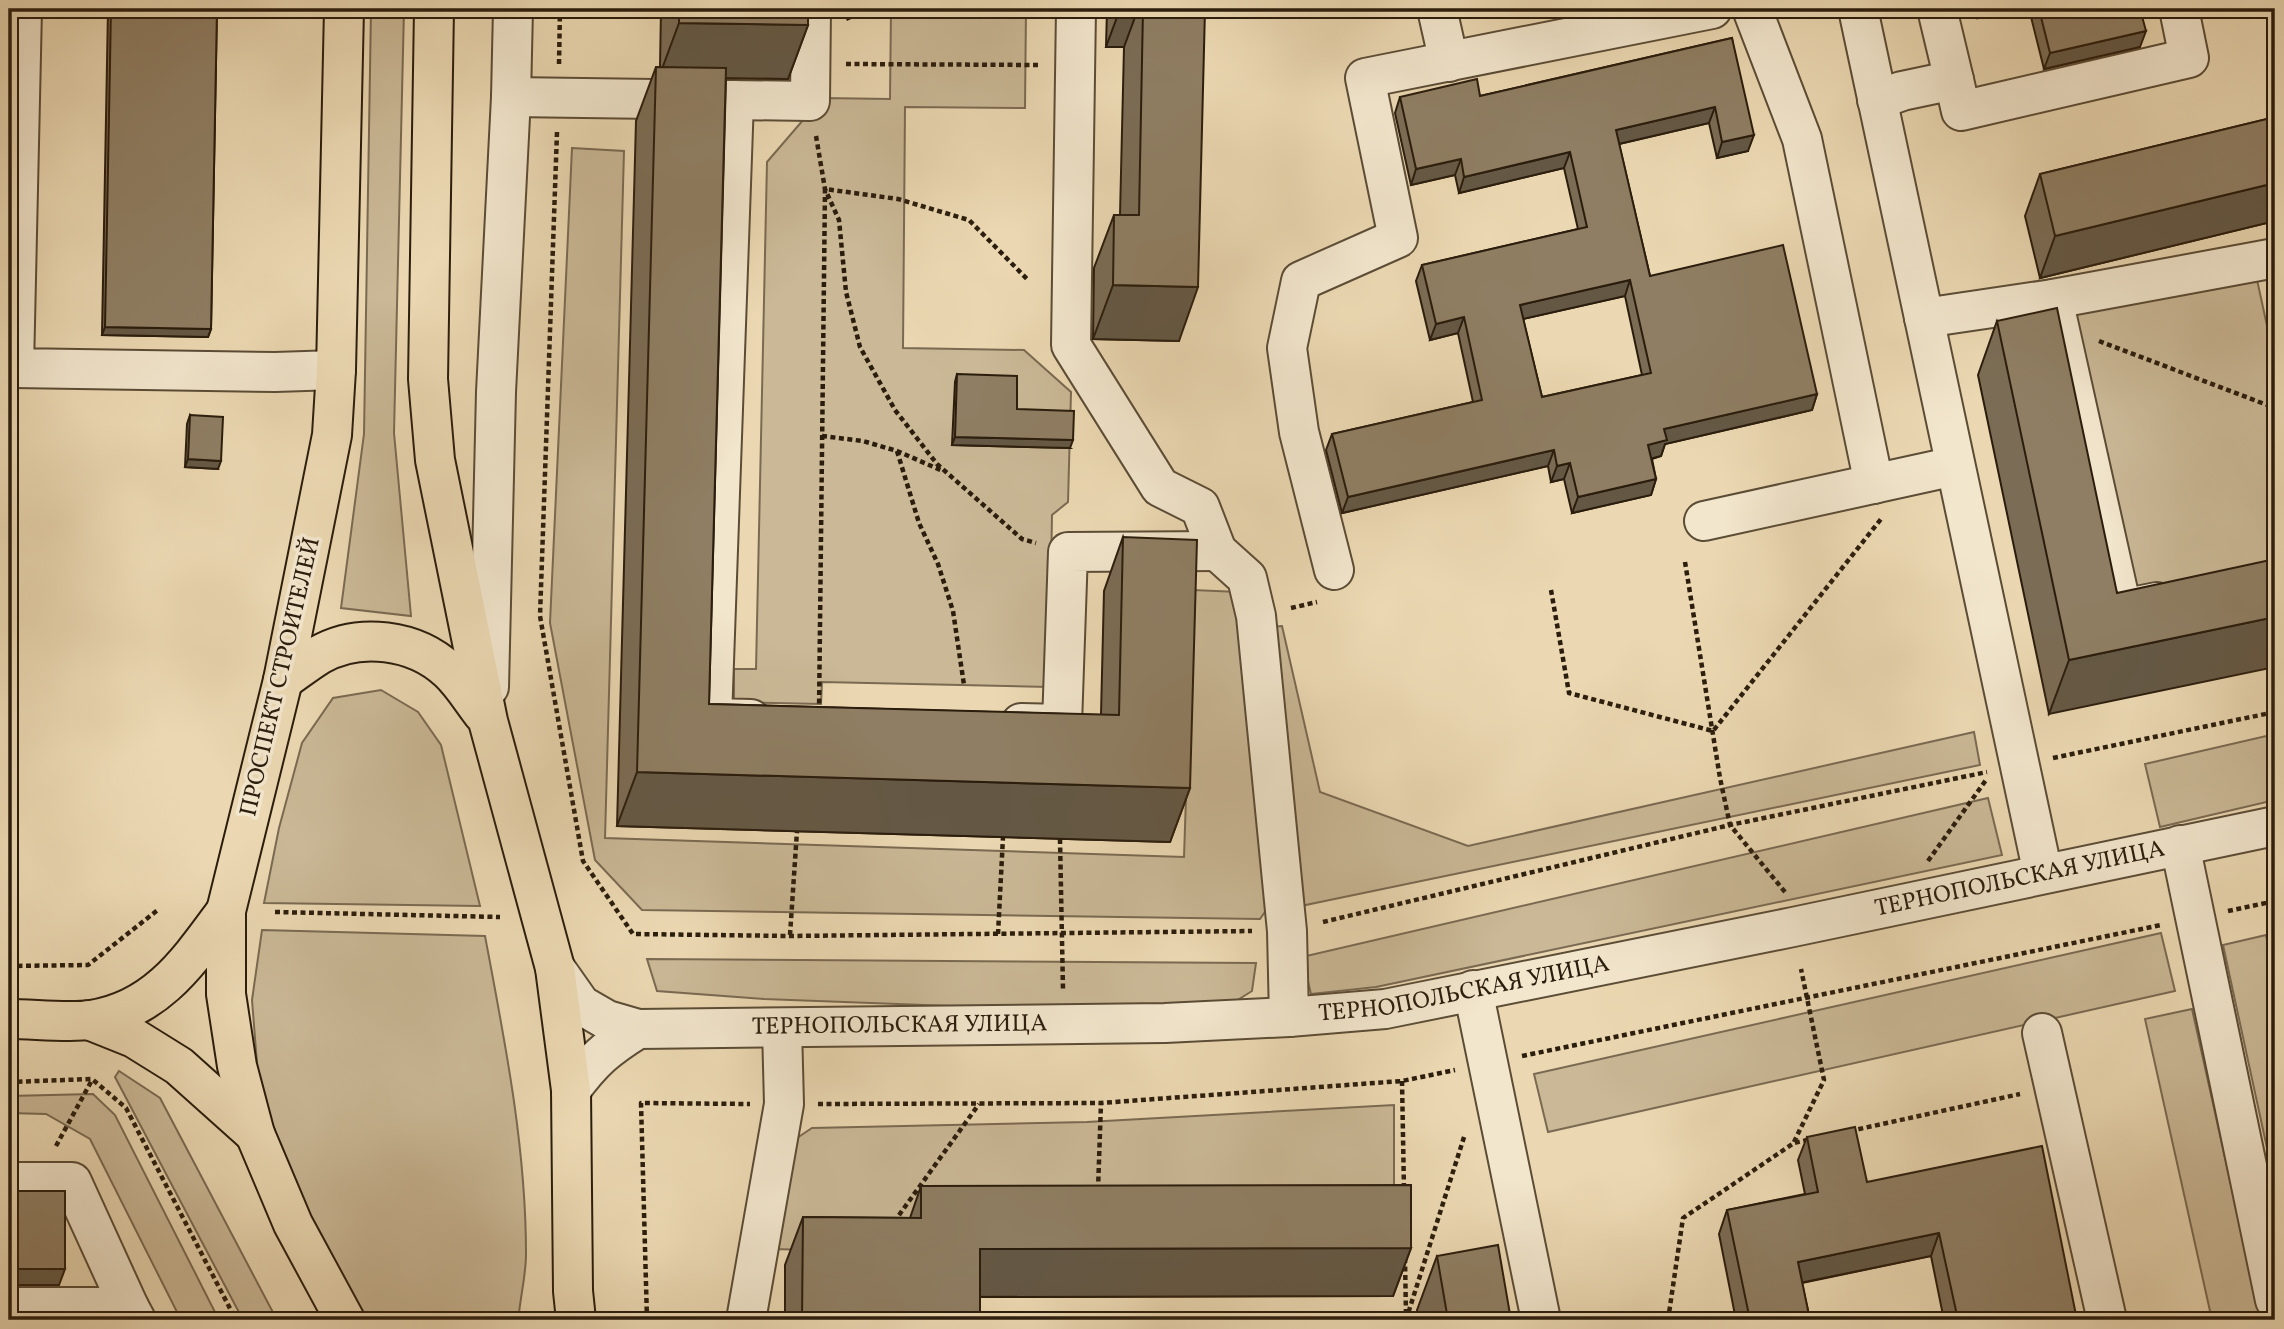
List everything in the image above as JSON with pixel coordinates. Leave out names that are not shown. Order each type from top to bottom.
[{"type":"main road","name":"ПРОСПЕКТ СТРОИТЕЛЕЙ","points":[[344,9],[336,370],[332,435],[283,680],[226,911],[226,994],[237,1066],[255,1134],[293,1224],[345,1320]]},
{"type":"main road","points":[[434,9],[428,379],[435,460],[488,721],[555,968],[571,1090],[570,1311]]},
{"type":"main road","points":[[283,680],[321,654],[352,643],[385,641],[417,649],[449,671],[488,721]]},
{"type":"main road","points":[[9,1018],[89,1020],[121,1012],[154,995],[185,967],[226,911]]},
{"type":"main road","points":[[89,1020],[134,1038],[179,1066],[255,1134]]},
{"type":"street","points":[[22,9],[14,368],[275,372],[336,370]]},
{"type":"street","points":[[488,721],[496,392],[513,9]]},
{"type":"street","points":[[511,97],[810,101],[811,9]]},
{"type":"street","points":[[1076,9],[1071,345],[1160,487],[1200,507],[1217,551],[1247,578],[1256,615],[1287,931],[1289,1017]]},
{"type":"street","points":[[1437,9],[1449,61]]},
{"type":"street","points":[[1334,570],[1299,432],[1287,348],[1300,281],[1398,238],[1365,78],[1712,9]]},
{"type":"street","points":[[1752,9],[1802,139],[1878,500]]},
{"type":"street","points":[[1858,9],[2043,874]]},
{"type":"street","points":[[1937,9],[1961,111],[2189,58],[2179,9]]},
{"type":"street","points":[[1877,100],[1954,80]]},
{"type":"street","points":[[734,100],[712,718],[819,720]]},
{"type":"street","points":[[1924,318],[2056,312],[2275,258]]},
{"type":"street","points":[[2056,312],[2122,609],[2186,596]]},
{"type":"street","points":[[1704,521],[1878,500],[1955,466]]},
{"type":"street","points":[[981,723],[1062,724],[1068,552],[1217,551]]},
{"type":"street","name":"ТЕРНОПОЛЬСКАЯ УЛИЦА","points":[[555,968],[581,1005],[607,1020],[638,1030],[1165,1023],[1289,1017],[1385,1009],[2275,826]]},
{"type":"street","points":[[2180,845],[2275,1300]]},
{"type":"street","points":[[1473,990],[1541,1320]]},
{"type":"street","points":[[746,1320],[784,1104],[782,1028]]},
{"type":"street","name":"ТЕРНОПОЛЬСКАЯ УЛИЦА","points":[[571,1090],[590,1064],[610,1046],[638,1030]]},
{"type":"street","points":[[2042,1033],[2108,1320]]},
{"type":"street","points":[[9,1307],[133,1314],[72,1182],[22,1182]]},
{"type":"path","points":[[560,9],[540,616],[583,861],[633,934],[790,936],[1287,931],[1730,825],[1993,771],[1895,906]]},
{"type":"path","points":[[810,63],[1075,65]]},
{"type":"path","points":[[810,101],[825,189],[819,720]]},
{"type":"path","points":[[825,189],[898,199],[970,220],[1028,280]]},
{"type":"path","points":[[825,189],[839,220],[846,292],[860,347],[895,410],[937,464],[1022,539],[1068,552]]},
{"type":"path","points":[[2056,312],[2275,408]]},
{"type":"path","points":[[822,436],[863,441],[897,451],[950,474]]},
{"type":"path","points":[[897,451],[919,523],[938,564],[953,611],[964,685]]},
{"type":"path","points":[[1713,731],[1878,500]]},
{"type":"path","points":[[1685,562],[1730,825],[1786,892]]},
{"type":"path","points":[[1551,590],[1569,693],[1713,731]]},
{"type":"path","points":[[2019,765],[2275,712]]},
{"type":"path","points":[[790,936],[797,831]]},
{"type":"path","points":[[998,934],[1003,838]]},
{"type":"path","points":[[1060,839],[1063,991]]},
{"type":"path","points":[[9,966],[88,965],[159,909]]},
{"type":"path","points":[[275,912],[500,917]]},
{"type":"path","points":[[1794,1143],[1824,1080],[1801,969]]},
{"type":"path","points":[[9,1082],[92,1079],[126,1108],[236,1320]]},
{"type":"path","points":[[22,1182],[92,1079]]},
{"type":"path","points":[[1402,1081],[1404,1201]]},
{"type":"path","points":[[1846,1132],[2054,1087]]},
{"type":"path","points":[[641,1103],[647,1320]]},
{"type":"path","points":[[888,1230],[979,1103]]},
{"type":"path","points":[[1098,1194],[1101,1103]]},
{"type":"path","points":[[1406,1320],[1467,1127]]},
{"type":"path","points":[[1668,1320],[1683,1218],[1794,1143],[1820,1138]]},
{"type":"path","points":[[1405,1254],[1406,1320]]},
{"type":"shaded area","points":[[371,9],[404,9],[394,433],[411,616],[341,608],[364,434]]},
{"type":"shaded area","points":[[891,9],[1026,9],[1025,108],[905,107],[903,348],[1024,350],[1071,392],[1068,502],[1052,515],[1049,687],[822,682],[821,704],[734,702],[734,669],[756,669],[767,162],[822,98],[890,99]]},
{"type":"shaded area","points":[[572,148],[624,151],[605,838],[1184,857],[1193,590],[1239,592],[1276,896],[1260,919],[642,910],[595,860],[550,623]]},
{"type":"shaded area","points":[[2256,275],[2272,349],[2275,349],[2275,562],[2135,591],[2076,313]]},
{"type":"shaded area","points":[[1282,626],[1320,792],[1468,846],[1974,732],[1980,765],[1296,907],[1264,627]]},
{"type":"shaded area","points":[[381,690],[418,712],[441,745],[480,906],[264,903],[279,828],[302,743],[333,698]]},
{"type":"shaded area","points":[[2275,734],[2275,800],[2160,827],[2145,764]]},
{"type":"shaded area","points":[[1988,798],[2002,855],[1376,987],[1311,994],[1302,957]]},
{"type":"shaded area","points":[[262,930],[485,936],[513,1095],[522,1174],[526,1261],[516,1320],[374,1320],[359,1308],[307,1219],[276,1147],[258,1076],[252,1000]]},
{"type":"shaded area","points":[[2161,933],[2175,991],[1548,1132],[1534,1074]]},
{"type":"shaded area","points":[[2266,935],[2275,978],[2275,1185],[2223,945]]},
{"type":"shaded area","points":[[647,959],[1256,963],[1252,991],[1236,1001],[1086,1011],[764,999],[657,991]]},
{"type":"shaded area","points":[[2192,1009],[2261,1320],[2212,1320],[2145,1019]]},
{"type":"shaded area","points":[[119,1071],[160,1098],[277,1320],[243,1320],[115,1077]]},
{"type":"shaded area","points":[[93,1094],[115,1115],[219,1320],[181,1320],[90,1139],[46,1114],[9,1113],[9,1096]]},
{"type":"shaded area","points":[[1394,1105],[1394,1230],[867,1251],[769,1249],[791,1142],[812,1128],[1087,1122]]},
{"type":"building","points":[[111,9],[217,9],[211,329],[105,327]]},
{"type":"building","points":[[679,9],[808,9],[808,25],[679,23]]},
{"type":"building","points":[[1143,9],[1205,9],[1198,287],[1113,285],[1114,215],[1139,215]]},
{"type":"building","points":[[2039,9],[2140,9],[2146,31],[2050,53]]},
{"type":"building","points":[[1732,38],[1754,135],[1722,142],[1715,107],[1616,130],[1650,276],[1783,245],[1817,394],[1664,429],[1667,440],[1648,445],[1656,479],[1578,497],[1570,463],[1557,466],[1554,450],[1348,497],[1332,434],[1482,400],[1464,317],[1436,324],[1422,265],[1587,227],[1570,152],[1464,177],[1461,159],[1416,169],[1400,97],[1477,79],[1480,96]],"holes":[[[1630,280],[1651,373],[1542,397],[1520,305]]]},
{"type":"building","points":[[656,67],[726,68],[709,704],[1119,715],[1123,537],[1197,540],[1190,788],[637,772]]},
{"type":"building","points":[[2275,117],[2275,183],[2055,236],[2040,174]]},
{"type":"building","points":[[2057,308],[2117,593],[2275,559],[2275,617],[2069,660],[1997,321]]},
{"type":"building","points":[[957,374],[1017,376],[1017,409],[1074,411],[1073,440],[955,437]]},
{"type":"building","points":[[190,415],[223,417],[221,461],[188,459]]},
{"type":"building","points":[[1855,1127],[1867,1182],[2042,1146],[2077,1320],[1958,1320],[1939,1233],[1798,1262],[1810,1320],[1750,1320],[1727,1210],[1818,1192],[1807,1137]]},
{"type":"building","points":[[1411,1185],[1411,1248],[980,1249],[980,1320],[802,1320],[803,1217],[921,1218],[921,1186]]},
{"type":"building","points":[[9,1191],[65,1191],[65,1269],[9,1271]]},
{"type":"building","points":[[1498,1245],[1511,1320],[1448,1320],[1437,1256]]}]
